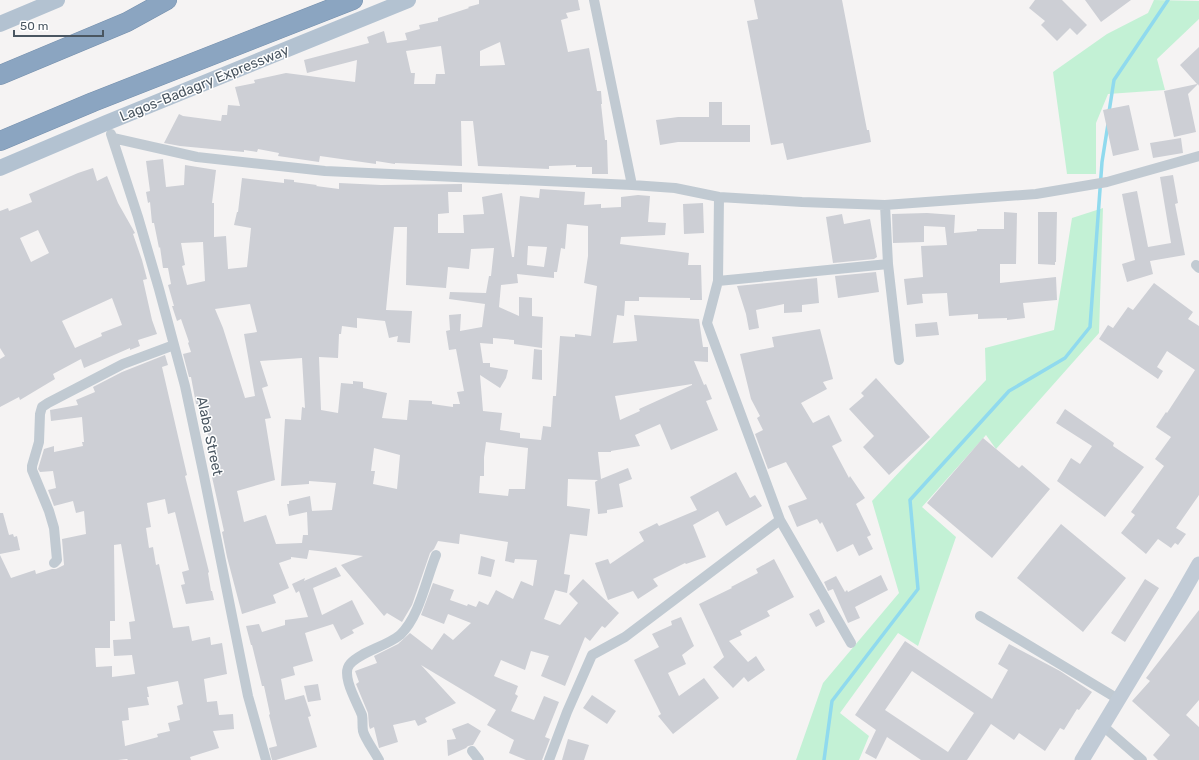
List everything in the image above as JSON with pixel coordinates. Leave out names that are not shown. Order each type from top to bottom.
[{"type":"highway","points":[[0,75],[127,22],[167,0]]},
{"type":"highway","name":"Lagos-Badagry Expressway","points":[[0,141],[93,102],[353,0]]},
{"type":"main road","points":[[0,24],[57,0]]},
{"type":"main road","name":"Lagos-Badagry Expressway","points":[[0,168],[106,123],[408,0]]},
{"type":"main road","points":[[1082,760],[1199,564]]},
{"type":"street","points":[[594,0],[632,185]]},
{"type":"street","name":"Alaba Street","points":[[106,123],[113,138],[138,217],[174,345],[204,476],[248,696],[266,760]]},
{"type":"street","points":[[113,138],[197,157],[325,172],[632,185],[675,188],[719,197],[885,205],[1036,194],[1107,182],[1199,156]]},
{"type":"street","points":[[719,197],[718,281],[707,323],[780,520],[851,643]]},
{"type":"street","points":[[885,205],[888,264],[900,360]]},
{"type":"street","points":[[718,281],[888,264]]},
{"type":"street","points":[[54,563],[57,560],[54,528],[44,495],[32,470],[39,442],[40,414],[42,407],[123,364],[174,345]]},
{"type":"street","points":[[549,760],[567,712],[592,656],[624,638],[780,520]]},
{"type":"street","points":[[379,760],[363,731],[362,718],[352,693],[347,671],[348,665],[354,660],[400,635],[419,605],[436,555]]},
{"type":"street","points":[[980,616],[1118,699]]},
{"type":"street","points":[[1103,726],[1142,760]]},
{"type":"street","points":[[472,751],[479,760]]},
{"type":"green space","points":[[1154,0],[1199,1],[1199,19],[1157,59],[1165,90],[1108,94],[1096,123],[1096,174],[1067,174],[1053,72],[1107,34],[1148,13]]},
{"type":"green space","points":[[1103,208],[1099,333],[996,449],[986,435],[922,507],[956,537],[918,646],[898,633],[840,713],[869,736],[859,760],[796,760],[823,683],[899,593],[872,501],[986,380],[985,348],[1054,330],[1072,218]]},
{"type":"building","points":[[479,0],[578,0],[580,10],[566,13],[568,18],[561,20],[568,52],[589,48],[597,91],[601,91],[605,140],[607,140],[608,174],[592,174],[592,167],[576,167],[576,165],[549,166],[549,169],[478,166],[473,121],[461,121],[462,166],[395,164],[376,161],[376,164],[320,156],[319,162],[278,156],[279,153],[258,149],[257,152],[244,150],[244,152],[164,143],[179,114],[183,116],[221,121],[222,115],[227,115],[228,105],[240,106],[235,87],[255,83],[254,80],[286,73],[355,82],[357,60],[307,73],[304,60],[369,43],[367,37],[384,31],[387,43],[407,40],[405,33],[420,29],[419,25],[438,21],[438,18],[479,4]],"holes":[[[500,42],[505,65],[480,66],[480,51]],[[441,46],[445,74],[436,74],[435,84],[414,84],[415,73],[411,73],[406,51]]]},
{"type":"building","points":[[754,0],[842,0],[867,130],[869,130],[871,142],[787,160],[783,143],[771,145],[747,21],[758,19]]},
{"type":"building","points":[[1035,0],[1062,0],[1087,25],[1077,35],[1070,28],[1057,41],[1041,25],[1045,21],[1029,8]]},
{"type":"building","points":[[1085,0],[1131,0],[1101,22]]},
{"type":"building","points":[[1199,47],[1199,86],[1198,84],[1188,94],[1196,132],[1174,137],[1164,91],[1197,84],[1180,65]]},
{"type":"building","points":[[709,102],[722,102],[722,125],[750,125],[750,142],[678,142],[660,145],[656,120],[678,117],[709,117]]},
{"type":"building","points":[[1129,105],[1139,150],[1113,156],[1103,110]]},
{"type":"building","points":[[1181,138],[1183,153],[1153,158],[1150,143]]},
{"type":"building","points":[[163,159],[166,187],[184,185],[185,165],[216,170],[212,203],[214,203],[214,237],[226,236],[228,269],[247,267],[251,228],[234,225],[238,212],[242,178],[284,183],[284,179],[294,180],[294,182],[339,189],[339,183],[381,185],[462,184],[462,192],[448,192],[449,213],[438,214],[438,233],[464,233],[463,215],[484,214],[482,197],[502,193],[512,257],[514,257],[520,196],[539,198],[540,189],[585,192],[584,205],[601,204],[601,208],[621,207],[621,197],[638,195],[650,196],[648,222],[666,223],[665,235],[621,237],[620,244],[689,253],[688,265],[701,265],[702,300],[690,300],[690,298],[639,297],[639,301],[625,301],[624,316],[617,315],[613,343],[637,341],[634,315],[699,319],[703,347],[708,347],[708,362],[694,361],[704,385],[706,384],[712,399],[706,401],[718,430],[671,450],[660,424],[635,435],[640,446],[611,452],[598,452],[601,479],[628,468],[632,479],[619,484],[623,507],[607,510],[607,513],[598,514],[595,482],[598,480],[568,479],[567,506],[590,509],[587,536],[570,534],[564,574],[570,575],[567,593],[555,590],[544,619],[560,625],[578,603],[569,594],[583,579],[619,613],[605,628],[602,626],[590,641],[585,637],[565,686],[541,676],[549,656],[531,651],[525,670],[501,660],[494,676],[518,686],[515,694],[518,696],[511,711],[534,720],[544,696],[559,702],[545,737],[550,739],[542,760],[526,760],[509,753],[514,740],[487,725],[496,710],[421,665],[456,703],[425,718],[427,722],[418,726],[415,720],[393,725],[398,742],[379,748],[374,727],[370,729],[368,713],[356,684],[359,682],[355,671],[377,663],[374,656],[398,644],[410,633],[432,650],[444,633],[453,640],[471,623],[448,614],[444,624],[421,615],[433,583],[454,590],[450,600],[467,606],[468,604],[476,607],[479,601],[488,605],[496,590],[513,599],[521,581],[533,586],[537,560],[515,559],[514,563],[505,561],[508,542],[460,534],[459,544],[438,541],[430,553],[412,605],[402,622],[387,613],[384,616],[341,565],[363,556],[309,550],[307,559],[291,557],[291,559],[279,563],[289,588],[273,595],[276,603],[242,614],[222,532],[224,531],[212,477],[214,476],[211,457],[213,457],[206,427],[204,427],[196,404],[191,377],[189,377],[183,354],[191,352],[189,342],[181,319],[177,321],[172,306],[174,306],[168,285],[171,284],[168,268],[163,268],[160,247],[159,248],[154,223],[152,223],[150,202],[148,203],[146,192],[150,191],[146,161]],"holes":[[[567,224],[588,226],[588,256],[584,283],[597,286],[591,336],[575,334],[575,337],[560,336],[556,396],[553,396],[551,427],[543,426],[541,440],[520,438],[520,433],[500,430],[502,413],[483,411],[480,375],[500,388],[506,378],[508,370],[490,367],[490,363],[483,363],[480,343],[493,344],[493,338],[514,340],[514,344],[542,348],[543,317],[532,316],[532,298],[519,297],[519,316],[499,307],[501,285],[518,283],[517,274],[554,278],[554,272],[557,272],[561,248],[565,249]],[[394,227],[407,227],[406,285],[446,288],[448,267],[469,269],[471,249],[494,248],[491,276],[489,276],[486,293],[450,292],[449,299],[485,304],[482,327],[460,331],[461,314],[449,315],[450,330],[446,331],[449,350],[456,349],[464,391],[457,392],[460,404],[453,404],[453,407],[432,404],[432,401],[409,400],[407,420],[382,418],[387,393],[363,388],[363,382],[353,381],[353,384],[341,383],[338,413],[321,410],[319,357],[338,358],[339,334],[341,334],[342,326],[357,328],[357,318],[385,321],[389,338],[398,336],[397,342],[410,343],[412,311],[386,310]],[[203,242],[205,281],[187,285],[182,266],[185,265],[181,243]],[[528,246],[547,247],[544,267],[527,265]],[[250,304],[257,332],[244,334],[255,396],[245,398],[223,328],[215,309]],[[302,358],[305,408],[302,407],[301,420],[285,419],[281,486],[309,484],[309,481],[336,483],[332,510],[312,511],[310,496],[289,501],[289,504],[287,504],[289,516],[307,512],[308,535],[303,535],[302,543],[276,544],[266,515],[244,522],[237,491],[275,480],[265,419],[271,418],[262,388],[268,386],[260,361]],[[692,384],[639,409],[640,411],[620,420],[615,396]],[[486,442],[528,448],[525,489],[509,489],[508,496],[479,493],[480,476],[484,476]],[[374,448],[400,455],[397,489],[373,484],[375,471],[371,471]]]},
{"type":"building","points":[[93,168],[97,181],[107,176],[118,203],[135,233],[133,234],[147,279],[143,280],[152,320],[157,334],[138,340],[140,346],[130,350],[130,348],[84,368],[81,359],[53,374],[55,379],[20,400],[19,397],[0,407],[0,359],[5,356],[0,348],[0,211],[8,208],[9,211],[32,202],[29,194]],"holes":[[[38,230],[49,253],[31,262],[20,238]],[[112,298],[122,325],[101,333],[102,336],[75,348],[62,321]]]},
{"type":"building","points":[[1173,175],[1178,203],[1175,204],[1185,255],[1150,261],[1153,274],[1127,282],[1122,264],[1135,260],[1122,194],[1137,191],[1148,247],[1171,243],[1160,177]]},
{"type":"building","points":[[703,203],[704,233],[684,234],[683,204]]},
{"type":"building","points":[[1004,212],[1017,213],[1016,264],[1000,264],[1000,283],[1056,277],[1057,300],[1023,303],[1025,318],[1007,320],[1007,318],[978,319],[978,314],[949,316],[947,293],[922,294],[923,303],[907,305],[904,279],[923,277],[921,246],[947,245],[945,227],[924,226],[924,242],[893,243],[892,214],[927,213],[955,215],[954,233],[977,231],[977,229],[1004,229]]},
{"type":"building","points":[[1038,212],[1057,212],[1055,265],[1038,264]]},
{"type":"building","points":[[842,214],[844,224],[870,219],[877,257],[874,259],[833,263],[826,217]]},
{"type":"building","points":[[876,272],[879,292],[838,298],[835,276]]},
{"type":"building","points":[[817,278],[819,303],[802,305],[802,312],[784,313],[784,304],[756,310],[759,328],[749,330],[746,314],[737,286]]},
{"type":"building","points":[[1154,283],[1193,312],[1188,319],[1199,326],[1199,495],[1176,528],[1186,534],[1178,545],[1175,543],[1171,548],[1158,539],[1146,554],[1121,533],[1135,515],[1131,512],[1164,466],[1155,459],[1171,437],[1156,427],[1195,370],[1167,351],[1157,367],[1163,371],[1158,379],[1099,339],[1108,325],[1113,328],[1128,307],[1133,310]]},
{"type":"building","points":[[937,322],[939,335],[916,337],[915,324]]},
{"type":"building","points":[[820,329],[833,379],[823,382],[827,389],[801,403],[813,423],[829,415],[842,441],[832,446],[849,478],[850,476],[865,498],[856,504],[871,535],[867,537],[873,549],[859,556],[853,544],[837,552],[822,522],[820,524],[817,519],[797,527],[788,506],[807,499],[786,462],[768,469],[755,434],[763,430],[757,418],[760,416],[751,399],[740,354],[774,347],[772,337]]},
{"type":"building","points":[[534,349],[542,350],[542,380],[532,379]]},
{"type":"building","points":[[165,355],[168,365],[162,367],[187,475],[185,476],[209,572],[211,591],[214,600],[186,604],[181,585],[185,584],[182,572],[189,570],[175,512],[168,514],[165,499],[147,503],[151,527],[146,528],[149,548],[153,547],[156,565],[159,564],[173,628],[189,626],[192,641],[210,637],[211,645],[222,643],[227,674],[204,679],[207,702],[217,701],[219,715],[233,714],[234,729],[213,731],[219,748],[190,757],[191,760],[0,760],[0,555],[11,578],[35,570],[36,574],[56,569],[64,565],[62,539],[86,534],[84,511],[76,513],[73,501],[54,506],[48,490],[56,488],[53,471],[40,472],[38,469],[44,449],[54,446],[54,452],[83,446],[82,417],[51,421],[50,410],[78,405],[76,400],[95,392],[93,387],[122,372]],"holes":[[[121,544],[135,621],[129,622],[131,639],[113,640],[114,656],[132,655],[135,674],[112,677],[112,666],[96,667],[95,648],[110,648],[110,621],[115,621],[114,545]],[[178,681],[183,704],[177,706],[180,720],[168,723],[170,731],[157,734],[158,737],[125,746],[122,721],[129,720],[128,708],[149,705],[147,687]]]},
{"type":"building","points":[[876,378],[930,437],[889,475],[863,447],[874,436],[849,409],[864,396],[861,393]]},
{"type":"building","points":[[1065,409],[1114,443],[1113,446],[1144,467],[1105,517],[1057,481],[1071,458],[1080,464],[1092,446],[1056,423]]},
{"type":"building","points":[[983,438],[1019,468],[1022,465],[1050,489],[992,558],[927,503]]},
{"type":"building","points":[[736,472],[750,498],[755,495],[762,506],[726,526],[718,511],[693,525],[706,557],[686,564],[685,563],[653,579],[658,586],[638,599],[633,591],[608,600],[595,563],[608,559],[610,564],[644,541],[639,532],[657,523],[659,526],[697,510],[690,497]]},
{"type":"building","points":[[0,513],[3,513],[9,535],[13,534],[14,537],[17,536],[20,550],[0,554]]},
{"type":"building","points":[[1061,524],[1126,578],[1083,632],[1017,578]]},
{"type":"building","points":[[481,556],[495,560],[491,577],[478,574]]},
{"type":"building","points":[[774,559],[794,597],[767,611],[770,616],[740,631],[742,635],[729,641],[748,662],[756,656],[765,670],[748,682],[744,677],[733,688],[713,667],[724,657],[699,604],[758,573],[756,569]]},
{"type":"building","points":[[336,567],[341,576],[313,588],[322,615],[352,600],[364,624],[352,630],[354,633],[341,640],[333,624],[305,633],[313,661],[293,667],[295,675],[281,679],[285,700],[304,695],[311,716],[308,717],[317,747],[272,760],[269,748],[277,746],[269,715],[264,686],[262,686],[246,626],[259,624],[262,632],[285,625],[285,620],[308,617],[299,591],[296,593],[292,584],[305,578],[304,581]]},
{"type":"building","points":[[881,575],[888,590],[855,607],[860,618],[848,623],[833,589],[828,591],[824,582],[836,576],[845,592],[847,590],[848,592]]},
{"type":"building","points":[[1145,579],[1159,588],[1125,642],[1111,633]]},
{"type":"building","points":[[819,609],[825,622],[816,627],[809,614]]},
{"type":"building","points":[[1199,610],[1199,700],[1186,715],[1199,727],[1199,760],[1158,760],[1153,755],[1170,735],[1132,701],[1150,681],[1146,678]]},
{"type":"building","points":[[681,617],[694,646],[682,655],[686,664],[668,673],[679,696],[704,678],[719,698],[673,734],[658,716],[661,714],[634,660],[659,647],[652,634],[672,625],[671,621]]},
{"type":"building","points":[[905,641],[992,699],[1008,670],[998,664],[1009,644],[1060,671],[1092,692],[1079,710],[1077,709],[1064,730],[1060,728],[1045,751],[1019,733],[1014,740],[991,724],[967,760],[921,760],[887,737],[876,759],[865,753],[876,730],[855,715]],"holes":[[[912,671],[974,713],[948,752],[885,710]]]},
{"type":"building","points":[[318,684],[321,700],[308,702],[304,686]]},
{"type":"building","points":[[592,695],[616,711],[607,724],[583,708]]},
{"type":"building","points":[[468,723],[481,731],[473,745],[448,756],[447,740],[456,739],[452,729]]},
{"type":"building","points":[[568,739],[589,745],[584,760],[562,760]]},
{"type":"waterway","points":[[1109,112],[1114,80],[1168,0]]},
{"type":"waterway","points":[[824,760],[832,701],[918,589],[910,500],[1009,391],[1065,358],[1090,327],[1102,162],[1108,124]]}]
